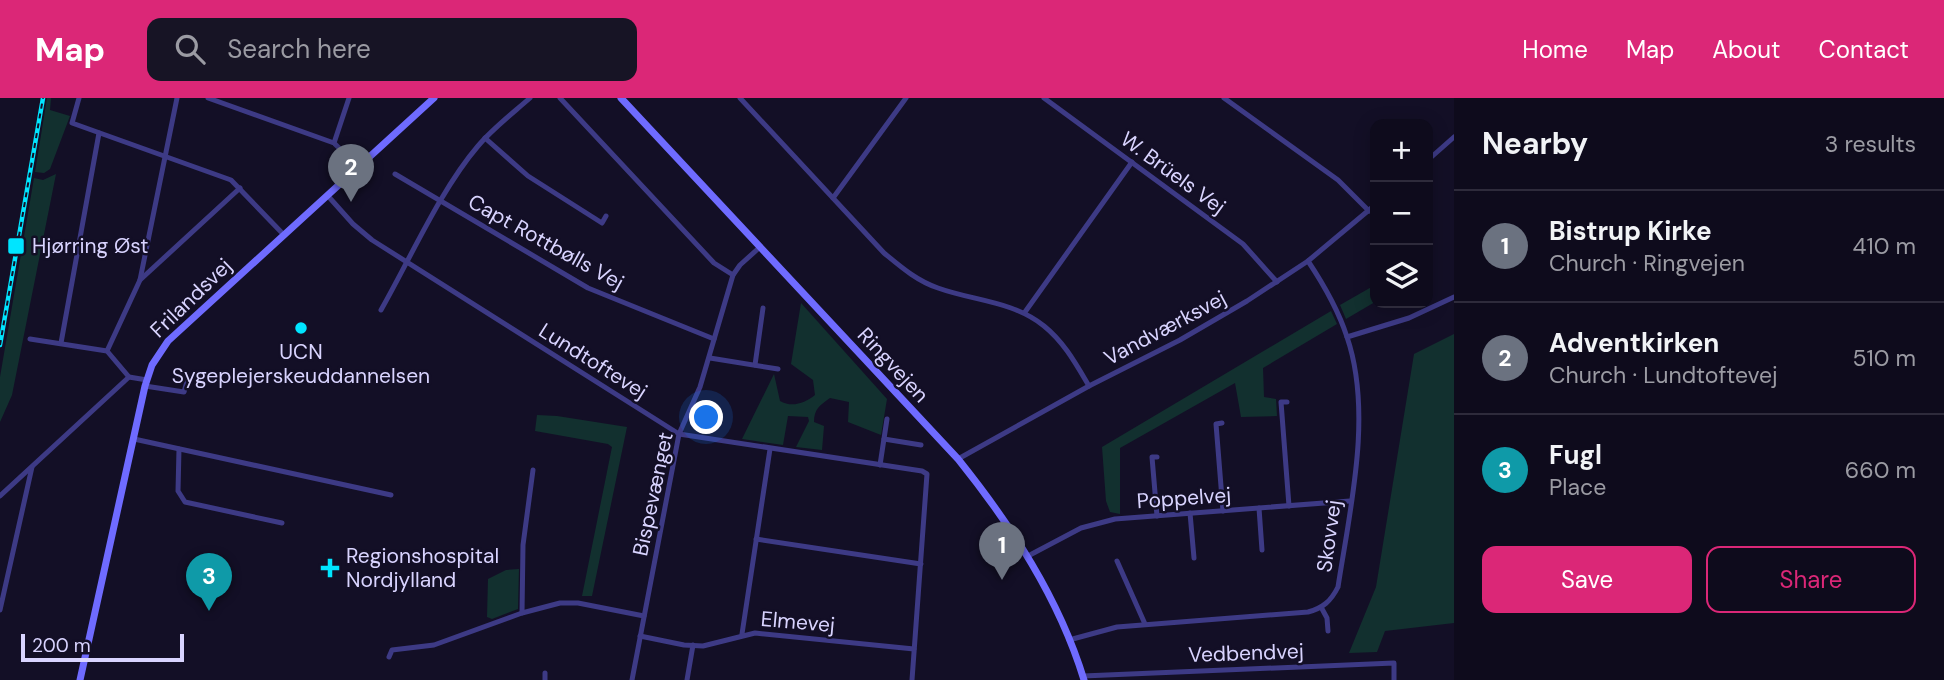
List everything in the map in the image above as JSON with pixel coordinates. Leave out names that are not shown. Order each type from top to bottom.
[{"type":"main road","name":"Frilandsvej","points":[[80,680],[152,365],[168,341],[434,98]]},
{"type":"main road","name":"Ringvejen","points":[[620,98],[958,459],[1028,556],[1069,640],[1084,678]]},
{"type":"street","points":[[79,98],[72,123],[231,180],[284,235]]},
{"type":"street","points":[[107,351],[140,280],[177,98]]},
{"type":"street","points":[[208,98],[334,143],[358,167]]},
{"type":"street","points":[[334,143],[349,98]]},
{"type":"street","points":[[381,310],[468,159],[485,138],[530,98]]},
{"type":"street","points":[[560,98],[714,263],[733,275]]},
{"type":"street","points":[[740,98],[884,253],[918,279],[939,288],[1024,312],[1058,338],[1089,386]]},
{"type":"street","points":[[833,198],[906,98]]},
{"type":"street","name":"W. Brüels Vej","points":[[1044,98],[1243,244],[1277,282]]},
{"type":"street","points":[[1224,98],[1338,180],[1369,211]]},
{"type":"street","points":[[61,343],[99,133]]},
{"type":"street","points":[[1433,156],[1454,137]]},
{"type":"street","points":[[485,138],[514,166],[544,188],[602,223],[606,216]]},
{"type":"street","points":[[1024,312],[1132,162]]},
{"type":"street","name":"Capt Rottbølls Vej","points":[[395,174],[588,288],[714,339]]},
{"type":"street","points":[[140,280],[240,188]]},
{"type":"street","name":"Lundtoftevej","points":[[328,196],[353,224],[372,240],[679,434],[922,471],[927,474],[921,565]]},
{"type":"street","name":"Vandværksvej","points":[[958,459],[1089,386],[1180,340],[1277,282],[1308,261],[1369,211]]},
{"type":"street","name":"Bispevænget","points":[[632,680],[679,434],[710,358],[733,275],[760,247]]},
{"type":"street","points":[[145,260],[157,266]]},
{"type":"street","name":"Skovvej","points":[[1308,261],[1330,297],[1347,337],[1357,376],[1360,412],[1338,587],[1321,607]]},
{"type":"street","points":[[1347,337],[1409,318],[1454,297]]},
{"type":"street","points":[[755,365],[763,308]]},
{"type":"street","points":[[30,339],[107,351],[129,377],[146,383],[184,392],[188,378]]},
{"type":"street","points":[[710,358],[778,369]]},
{"type":"street","points":[[0,496],[129,377]]},
{"type":"street","points":[[1287,402],[1281,402],[1289,506]]},
{"type":"street","points":[[880,465],[887,419]]},
{"type":"street","points":[[1222,423],[1216,424],[1223,511]]},
{"type":"street","points":[[134,439],[391,495]]},
{"type":"street","points":[[884,439],[921,445]]},
{"type":"street","points":[[179,449],[178,491],[185,502],[282,523]]},
{"type":"street","points":[[742,634],[770,449]]},
{"type":"street","points":[[1157,457],[1152,457],[1157,516]]},
{"type":"street","points":[[0,610],[32,466]]},
{"type":"street","points":[[522,613],[523,545],[533,470]]},
{"type":"street","points":[[22,476],[29,484]]},
{"type":"street","name":"Poppelvej","points":[[1028,556],[1081,528],[1115,519],[1350,501]]},
{"type":"street","points":[[1259,508],[1262,550]]},
{"type":"street","points":[[1190,513],[1194,558]]},
{"type":"street","points":[[756,539],[921,565],[912,680]]},
{"type":"street","points":[[1117,561],[1145,624]]},
{"type":"street","points":[[389,656],[392,650],[434,645],[522,613],[560,603],[578,603],[644,616]]},
{"type":"street","points":[[1069,640],[1105,629],[1308,612],[1321,607],[1327,618],[1328,631]]},
{"type":"street","name":"Elmevej","points":[[640,636],[693,645],[713,644],[742,634],[755,633],[914,649]]},
{"type":"street","points":[[687,680],[693,645]]},
{"type":"street","name":"Vedbendvej","points":[[1084,678],[1394,663],[1394,680]]},
{"type":"green space","points":[[47,98],[51,98],[50,110],[70,116],[50,169],[44,173],[35,172]]},
{"type":"green space","points":[[56,174],[12,395],[0,422],[0,377],[34,178],[43,180]]},
{"type":"green space","points":[[1370,288],[1370,305],[1346,319],[1340,305]]},
{"type":"green space","points":[[801,303],[887,399],[881,435],[848,422],[849,402],[830,398],[818,408],[814,418],[814,422],[824,426],[822,450],[796,447],[809,421],[808,417],[788,416],[783,445],[742,439],[774,374],[780,401],[798,404],[815,395],[813,380],[791,364]]},
{"type":"green space","points":[[1331,311],[1337,324],[1263,368],[1264,397],[1276,399],[1277,416],[1241,417],[1235,383],[1120,448],[1120,514],[1110,512],[1106,501],[1102,447]]},
{"type":"green space","points":[[1454,334],[1454,623],[1385,631],[1377,652],[1349,653],[1376,587],[1414,354]]},
{"type":"green space","points":[[537,415],[627,427],[592,596],[582,596],[612,447],[608,444],[535,431]]},
{"type":"green space","points":[[519,569],[518,609],[492,619],[487,617],[488,579],[506,570]]},
{"type":"railway","points":[[0,345],[43,98]]},
{"type":"place","name":"Adventkirken","points":[[351,202]]},
{"type":"place","name":"Hjørring Øst","points":[[16,246]]},
{"type":"place","name":"UCN Sygeplejerskeuddannelsen","points":[[301,328]]},
{"type":"place","name":"Regionshospital Nordjylland","points":[[330,568]]},
{"type":"place","name":"Bistrup Kirke","points":[[1002,580]]},
{"type":"place","name":"Fugl","points":[[209,611]]}]
